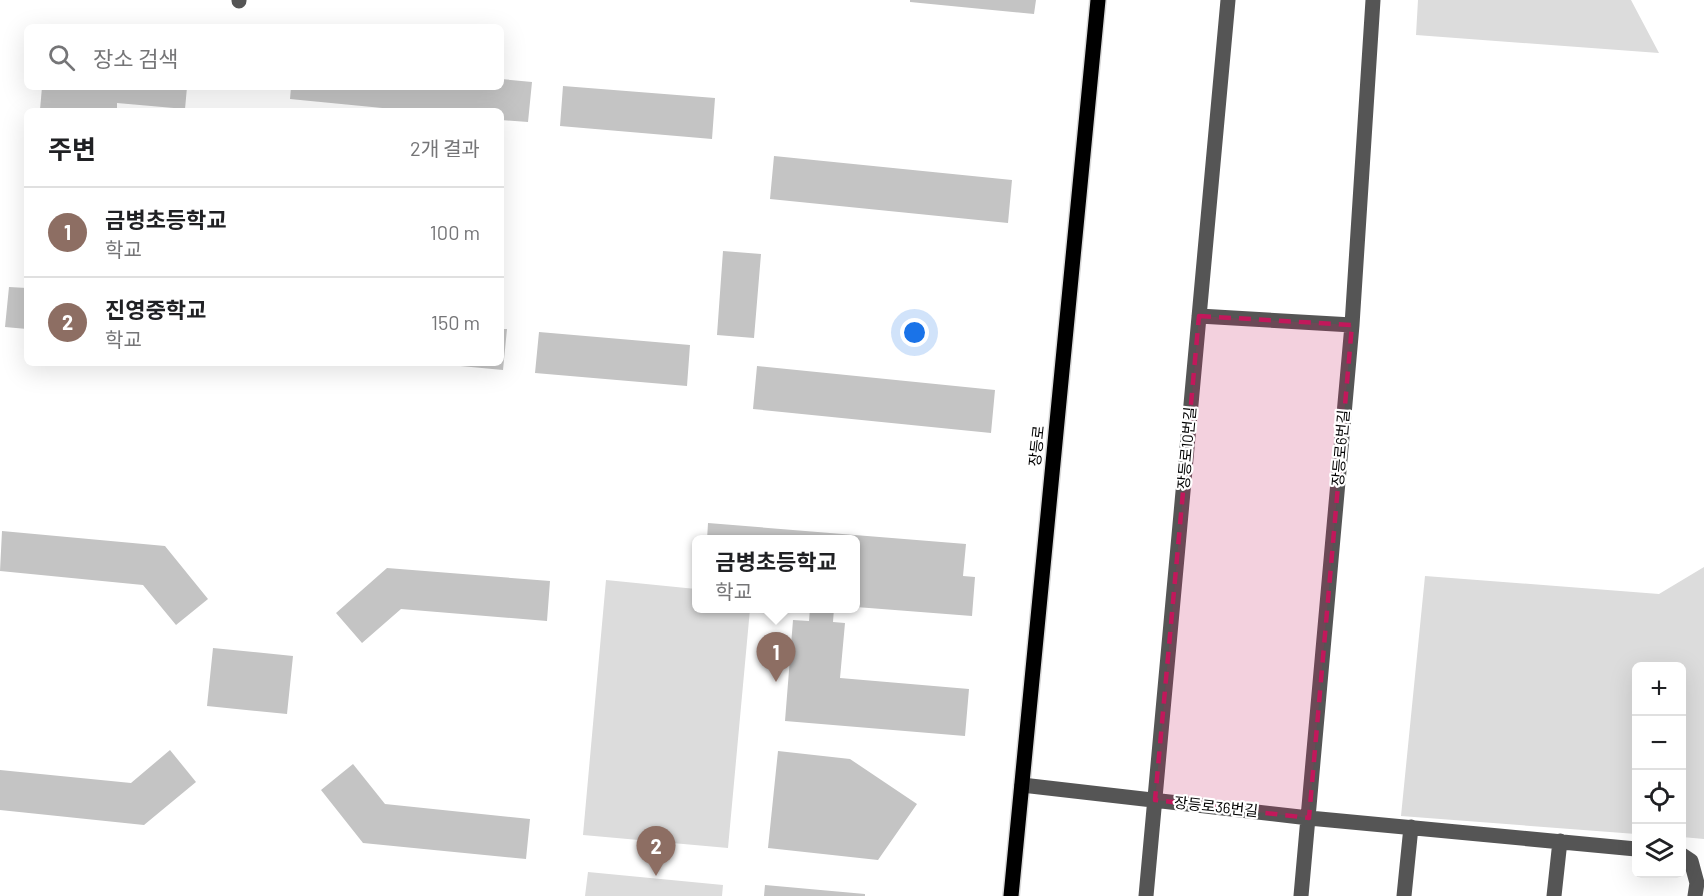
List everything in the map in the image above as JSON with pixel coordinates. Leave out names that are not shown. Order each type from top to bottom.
[{"type":"main road","name":"장등로","points":[[1011,896],[1098,0]]},
{"type":"street","name":"장등로10번길","points":[[1146,896],[1228,0]]},
{"type":"street","name":"장등로6번길","points":[[1301,896],[1352,325],[1373,0]]},
{"type":"street","points":[[1199,316],[1352,325]]},
{"type":"street","name":"장등로36번길","points":[[1022,785],[1309,818],[1632,849]]},
{"type":"street","points":[[1404,896],[1411,827]]},
{"type":"street","points":[[1554,896],[1560,841]]},
{"type":"street","points":[[1686,858],[1690,861],[1697,883],[1695,896]]},
{"type":"highlighted area","points":[[1199,316],[1352,325],[1309,818],[1155,800]]},
{"type":"shaded area","points":[[1418,0],[1631,0],[1659,53],[1416,35]]},
{"type":"shaded area","points":[[1704,567],[1704,839],[1686,837],[1686,662],[1632,662],[1632,834],[1401,816],[1425,576],[1659,594]]},
{"type":"shaded area","points":[[606,580],[692,589],[692,613],[750,613],[728,848],[583,835]]},
{"type":"shaded area","points":[[588,872],[723,885],[722,896],[585,896]]},
{"type":"building","points":[[910,0],[1036,0],[1034,14],[910,2]]},
{"type":"building","points":[[504,79],[532,82],[528,122],[504,120],[504,108],[382,108],[290,99],[291,90],[504,90]]},
{"type":"building","points":[[563,86],[715,98],[712,139],[560,126]]},
{"type":"building","points":[[42,90],[187,90],[185,108],[117,103],[117,108],[40,108]]},
{"type":"building","points":[[774,156],[1012,180],[1008,223],[770,199]]},
{"type":"building","points":[[723,251],[761,254],[754,338],[717,335]]},
{"type":"building","points":[[9,287],[24,288],[24,329],[5,327]]},
{"type":"building","points":[[504,329],[507,329],[504,360]]},
{"type":"building","points":[[539,332],[690,345],[687,386],[535,373]]},
{"type":"building","points":[[461,366],[503,366],[503,370]]},
{"type":"building","points":[[757,366],[995,390],[991,433],[753,409]]},
{"type":"building","points":[[708,523],[855,535],[707,535]]},
{"type":"building","points":[[2,531],[165,546],[208,599],[176,625],[143,585],[0,571]]},
{"type":"building","points":[[860,535],[966,544],[963,576],[975,577],[972,616],[860,607]]},
{"type":"building","points":[[387,568],[550,581],[547,621],[401,609],[362,643],[336,613]]},
{"type":"building","points":[[810,613],[834,613],[833,622],[845,623],[840,678],[969,689],[965,736],[785,721],[793,620],[809,621]]},
{"type":"building","points":[[213,648],[293,656],[287,714],[207,706]]},
{"type":"building","points":[[170,750],[196,782],[144,825],[0,810],[0,770],[131,783]]},
{"type":"building","points":[[778,751],[850,759],[917,804],[878,860],[768,848]]},
{"type":"building","points":[[353,764],[385,804],[530,819],[526,859],[363,843],[321,790]]},
{"type":"building","points":[[765,885],[865,894],[865,896],[764,896]]},
{"type":"place","name":"금병초등학교","points":[[776,682]]},
{"type":"place","name":"진영중학교","points":[[656,876]]}]
